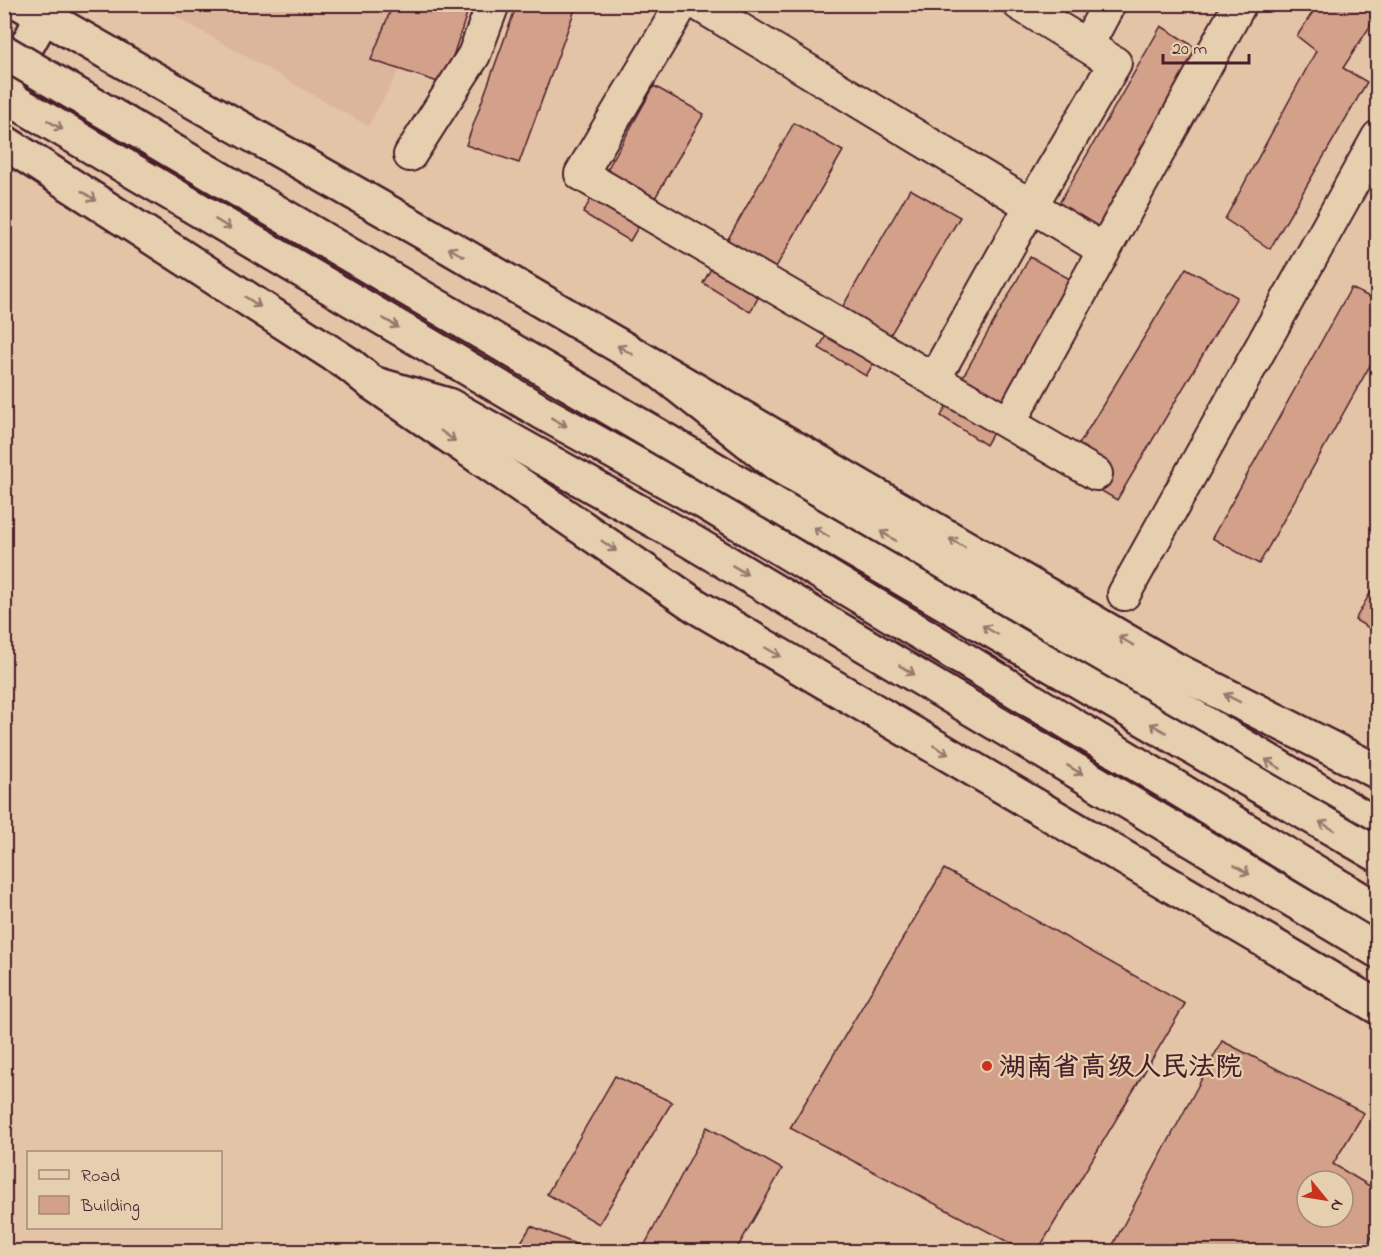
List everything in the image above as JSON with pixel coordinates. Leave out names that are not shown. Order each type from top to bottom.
[{"type":"main road","points":[[4,87],[38,8],[1176,670],[1377,772]]},
{"type":"main road","points":[[4,52],[1377,855]]},
{"type":"main road","points":[[4,95],[547,415],[704,502],[1377,910]]},
{"type":"main road","points":[[4,142],[350,365],[372,383],[696,606],[1377,1007]]},
{"type":"main road","points":[[657,369],[802,484],[1377,826]]},
{"type":"main road","points":[[372,383],[448,405],[689,540],[1377,951]]},
{"type":"street","points":[[410,155],[474,55],[493,4]]},
{"type":"street","points":[[682,4],[581,174],[1096,474]]},
{"type":"street","points":[[698,4],[1104,250]]},
{"type":"street","points":[[933,379],[1115,63],[1019,4]]},
{"type":"street","points":[[1087,45],[1109,4]]},
{"type":"street","points":[[1009,423],[1240,4]]},
{"type":"street","points":[[1124,594],[1377,137]]},
{"type":"shaded area","points":[[156,5],[436,5],[368,126]]},
{"type":"building","points":[[393,4],[470,4],[444,84],[371,60]]},
{"type":"building","points":[[517,4],[577,4],[519,163],[466,145]]},
{"type":"building","points":[[1318,4],[1361,4],[1378,14],[1343,68],[1367,82],[1270,249],[1225,219],[1316,51],[1297,36]]},
{"type":"building","points":[[1161,26],[1206,54],[1094,248],[1049,221]]},
{"type":"building","points":[[654,86],[704,114],[630,241],[583,213]]},
{"type":"building","points":[[794,123],[843,151],[750,312],[703,283]]},
{"type":"building","points":[[910,189],[960,217],[866,376],[819,348]]},
{"type":"building","points":[[1030,257],[1079,284],[986,445],[941,416]]},
{"type":"building","points":[[1186,268],[1237,297],[1117,500],[1064,469]]},
{"type":"building","points":[[1351,288],[1378,301],[1378,351],[1259,564],[1212,538]]},
{"type":"building","points":[[1378,579],[1378,633],[1355,620]]},
{"type":"building","name":"湖南省高级人民法院","points":[[944,869],[1185,1004],[1037,1252],[1027,1252],[790,1128]]},
{"type":"building","points":[[1222,1041],[1364,1113],[1333,1164],[1341,1169],[1295,1169],[1295,1229],[1355,1229],[1355,1177],[1378,1191],[1378,1227],[1363,1252],[1109,1252]]},
{"type":"building","points":[[615,1076],[672,1102],[599,1224],[547,1194]]},
{"type":"building","points":[[707,1127],[782,1169],[735,1252],[641,1252]]},
{"type":"building","points":[[531,1226],[593,1251],[515,1252]]},
{"type":"place","name":"湖南省高级人民法院","points":[[987,1066]]}]
